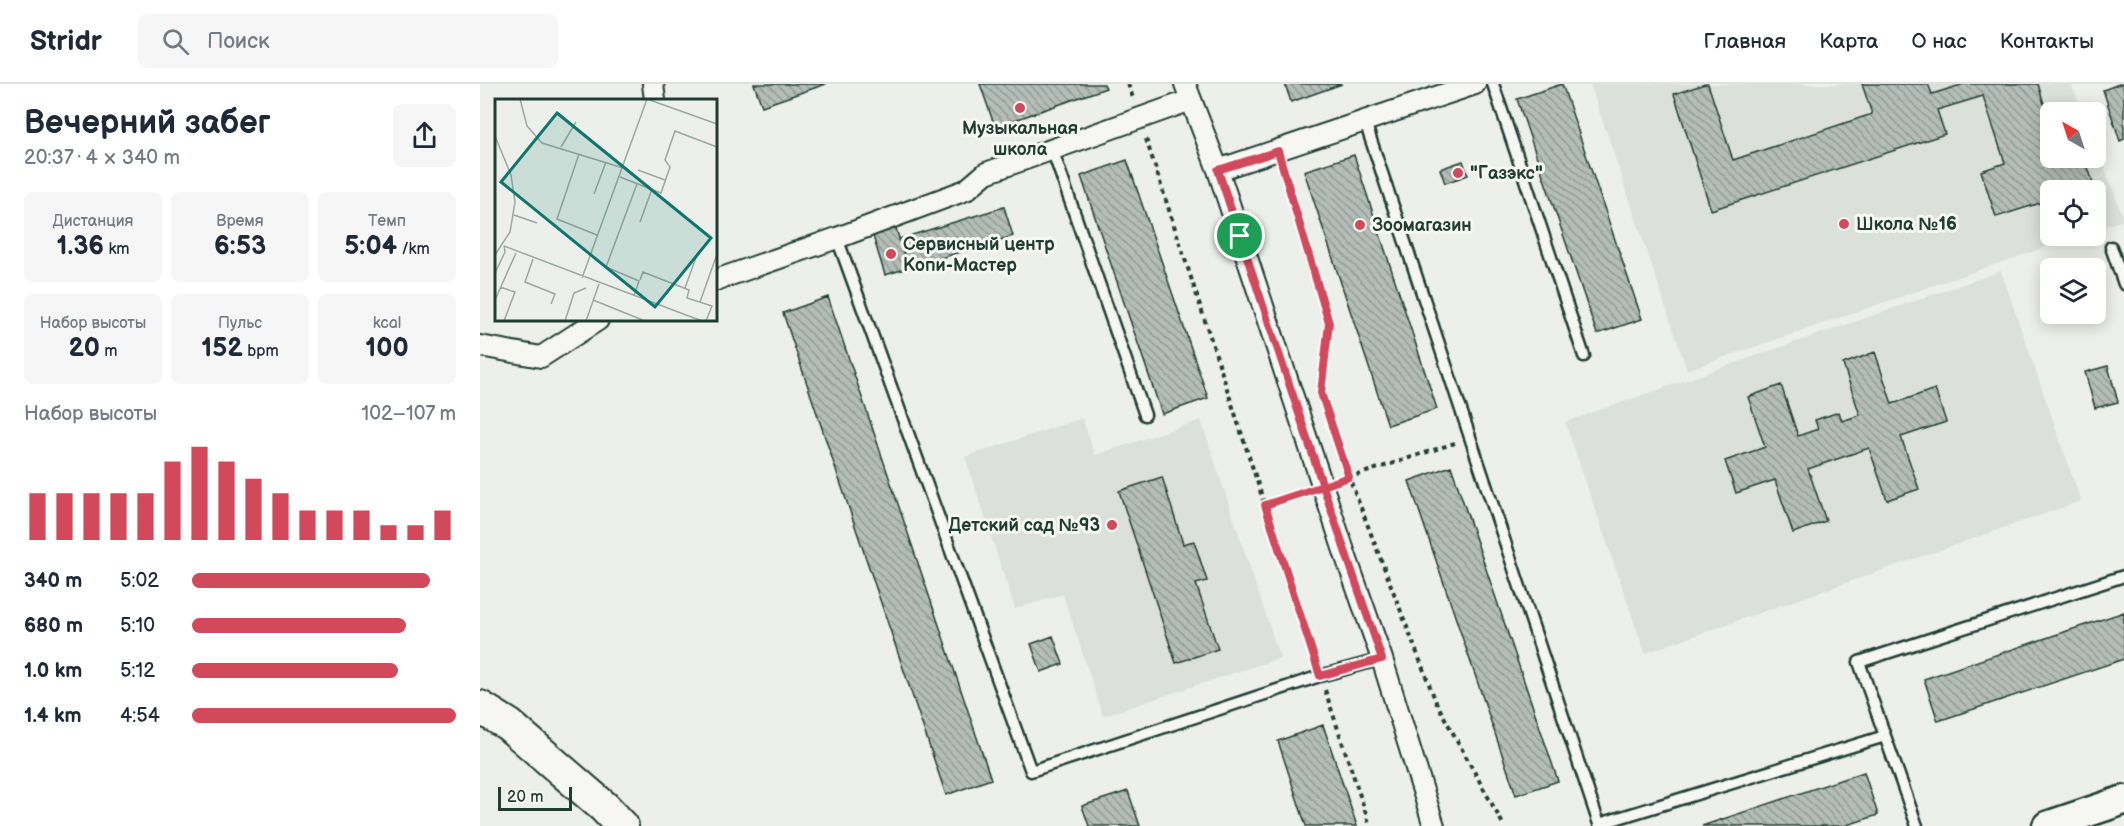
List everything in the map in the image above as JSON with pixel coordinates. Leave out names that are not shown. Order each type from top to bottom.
[{"type":"main road","points":[[480,707],[509,725],[604,807],[622,826]]},
{"type":"street","points":[[652,84],[655,99]]},
{"type":"street","points":[[1218,170],[1475,84]]},
{"type":"street","points":[[717,280],[966,190],[986,173],[1140,118],[1188,92],[1218,170],[1382,659],[1434,826]]},
{"type":"street","points":[[480,346],[541,357],[596,321]]},
{"type":"street","points":[[2047,826],[2124,800]]},
{"type":"lane","points":[[1493,84],[1584,356]]},
{"type":"lane","points":[[1365,122],[1599,824],[1886,736]]},
{"type":"lane","points":[[1052,149],[1145,415]]},
{"type":"lane","points":[[837,238],[1031,771],[1320,676],[1382,659]]},
{"type":"lane","points":[[2110,247],[2124,284]]},
{"type":"lane","points":[[1917,826],[1859,662],[2124,576]]},
{"type":"path","points":[[1128,84],[1370,826]]},
{"type":"path","points":[[1278,151],[1329,323],[1321,393],[1349,477],[1436,702],[1504,826]]},
{"type":"path","points":[[1265,505],[1471,438]]},
{"type":"shaded area","name":"Школа №16","points":[[1590,84],[2071,84],[2079,102],[2040,102],[2040,168],[2105,168],[2124,220],[2106,226],[2106,180],[2040,180],[2040,246],[2049,246],[1687,370]]},
{"type":"shaded area","points":[[2001,271],[2081,501],[1645,653],[1565,422]]},
{"type":"shaded area","name":"Детский сад №93","points":[[1082,418],[1095,455],[1201,420],[1280,658],[1103,716],[1063,594],[1015,609],[965,457]]},
{"type":"building","points":[[754,84],[826,84],[762,106]]},
{"type":"building","name":"Музыкальная школа","points":[[980,84],[1104,84],[1106,88],[995,127]]},
{"type":"building","points":[[1285,84],[1342,84],[1291,102]]},
{"type":"building","points":[[1562,84],[1642,319],[1597,334],[1517,99]]},
{"type":"building","points":[[1708,84],[1733,160],[1872,114],[1862,84],[1928,84],[1932,94],[1964,84],[2038,84],[2043,102],[2040,102],[2040,168],[2088,168],[2092,180],[2040,180],[2040,203],[1996,217],[1981,171],[2005,163],[1983,96],[1937,110],[1945,134],[1711,210],[1674,94]]},
{"type":"building","points":[[2124,84],[2124,139],[2120,141],[2103,90]]},
{"type":"building","points":[[1354,155],[1437,409],[1388,425],[1304,171]]},
{"type":"building","points":[[1127,160],[1208,398],[1162,414],[1081,176]]},
{"type":"building","points":[[1463,161],[1468,175],[1445,183],[1440,169]]},
{"type":"building","points":[[1004,207],[1013,236],[908,268],[899,239]]},
{"type":"building","name":"Сервисный центр Копи-Мастер","points":[[895,225],[908,268],[885,275],[872,233]]},
{"type":"building","points":[[828,297],[991,779],[946,795],[783,313]]},
{"type":"building","points":[[1875,352],[1892,404],[1935,389],[1946,422],[1901,437],[1919,489],[1887,500],[1869,448],[1808,469],[1826,521],[1793,533],[1775,480],[1736,493],[1725,461],[1765,447],[1748,397],[1781,385],[1798,436],[1818,429],[1815,420],[1839,412],[1842,421],[1860,415],[1843,364]]},
{"type":"building","points":[[2108,366],[2118,402],[2095,408],[2085,372]]},
{"type":"building","points":[[1451,466],[1558,781],[1516,795],[1409,481]]},
{"type":"building","points":[[1162,477],[1183,544],[1194,541],[1207,581],[1196,584],[1218,649],[1176,663],[1119,491]]},
{"type":"building","points":[[2124,612],[2124,659],[1938,721],[1924,679]]},
{"type":"building","points":[[1053,636],[1063,664],[1041,672],[1031,644]]},
{"type":"building","points":[[1323,725],[1357,826],[1306,826],[1278,741]]},
{"type":"building","points":[[1864,772],[1878,815],[1844,826],[1702,826]]},
{"type":"building","points":[[1128,791],[1140,826],[1089,826],[1082,806]]},
{"type":"place","name":"Музыкальная школа","points":[[1020,108]]},
{"type":"place","name":"\"Газэкс\"","points":[[1458,173]]},
{"type":"place","name":"Школа №16","points":[[1844,224]]},
{"type":"place","name":"Зоомагазин","points":[[1360,225]]},
{"type":"place","name":"Сервисный центр Копи-Мастер","points":[[891,254]]},
{"type":"place","name":"Детский сад №93","points":[[1112,525]]},
{"type":"route","points":[[1240,236],[1218,170],[1278,151],[1329,323],[1321,393],[1349,477],[1323,486],[1382,659],[1320,676],[1265,505],[1323,486],[1240,236]]}]
